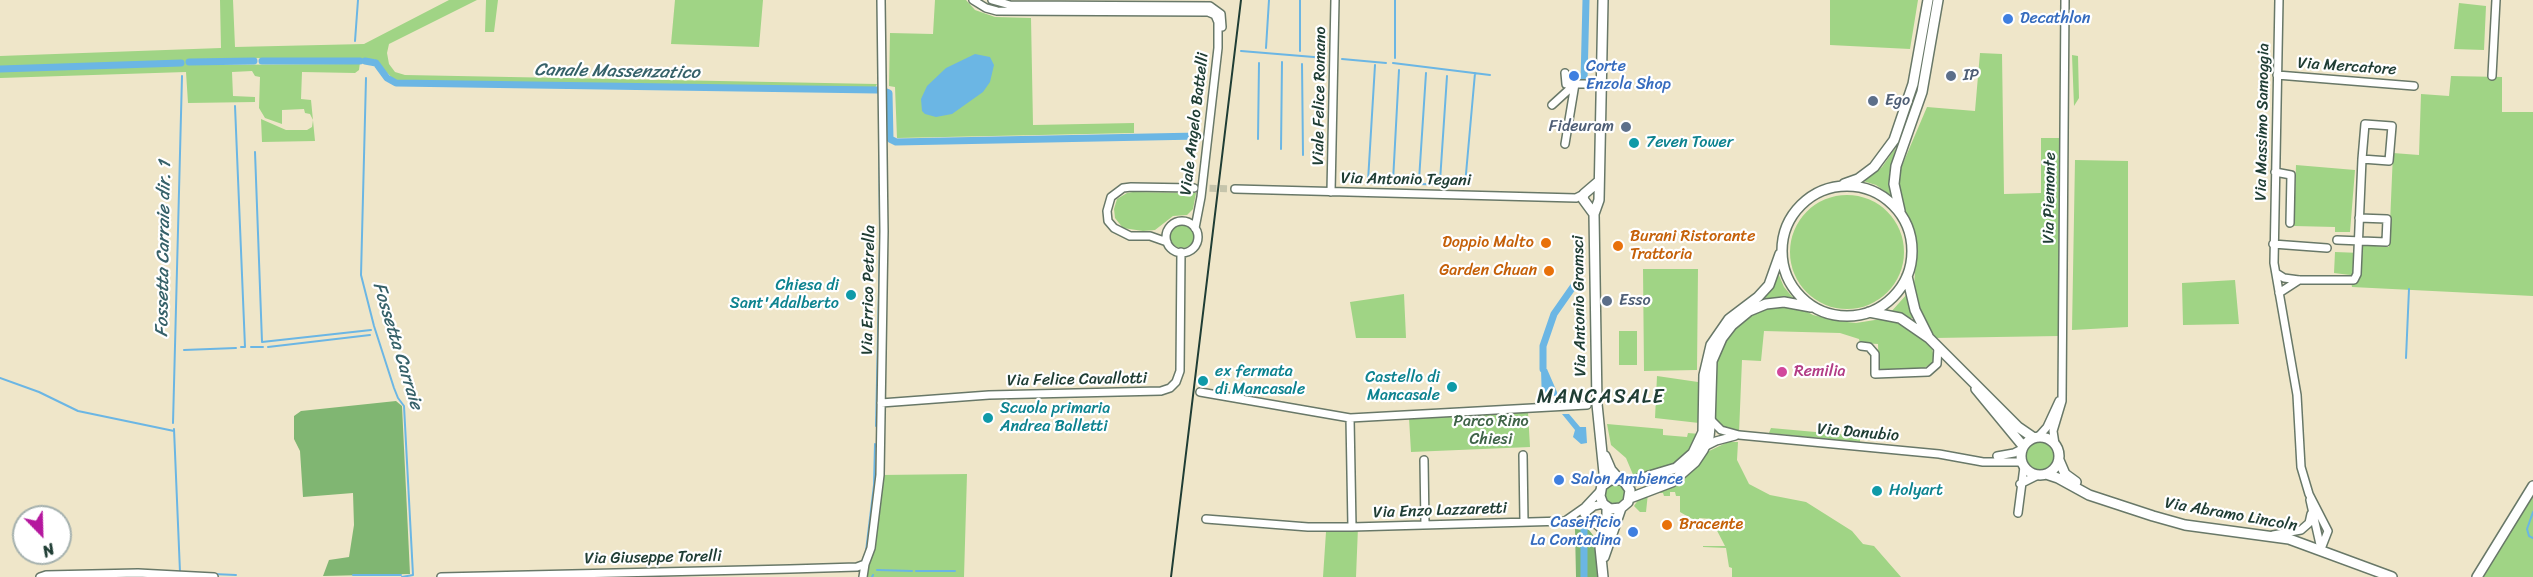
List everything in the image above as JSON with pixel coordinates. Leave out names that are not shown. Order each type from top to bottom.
[{"type":"street","name":"Via Errico Petrella","points":[[863,577],[871,548],[879,482],[884,231],[881,0]]},
{"type":"street","name":"Viale Angelo Battelli","points":[[973,0],[986,8],[997,11],[1208,12],[1215,15],[1218,22],[1218,44]]},
{"type":"street","name":"Viale Angelo Battelli","points":[[992,0],[1010,5],[1210,6],[1218,11],[1223,18],[1195,228],[1197,239],[1188,251],[1181,252]]},
{"type":"street","name":"Viale Felice Romano","points":[[1331,192],[1335,0]]},
{"type":"street","points":[[1588,201],[1598,182],[1603,0]]},
{"type":"street","points":[[1565,521],[1585,507],[1610,480],[1622,481],[1676,468],[1693,453],[1703,432],[1704,375],[1711,345],[1729,319],[1758,297],[1768,285],[1787,225],[1799,207],[1816,194],[1858,179],[1874,167],[1894,140],[1910,94],[1928,0]]},
{"type":"street","points":[[1900,214],[1894,184],[1896,166],[1922,92],[1938,0]]},
{"type":"street","name":"Via Piemonte","points":[[2055,444],[2053,435],[2061,409],[2065,0]]},
{"type":"street","name":"Via Massimo Samoggia","points":[[2279,0],[2273,244],[2297,395],[2301,467],[2311,509],[2325,551]]},
{"type":"street","points":[[2492,76],[2496,0]]},
{"type":"street","points":[[1565,73],[1566,84],[1602,84]]},
{"type":"street","name":"Via Mercatore","points":[[2277,75],[2414,86]]},
{"type":"street","points":[[1552,105],[1575,84]]},
{"type":"street","points":[[1565,144],[1575,84]]},
{"type":"street","points":[[2276,273],[2284,278],[2299,280],[2354,280],[2357,274],[2362,159],[2365,124],[2392,126],[2390,161],[2362,159]]},
{"type":"street","points":[[2275,172],[2291,174],[2290,223]]},
{"type":"street","points":[[1602,562],[1621,508],[1630,498],[1639,493],[1672,482],[1695,462],[1704,447],[1709,437],[1711,420],[1712,361],[1722,338],[1732,325],[1749,311],[1766,304],[1784,302],[1839,315],[1869,312],[1892,298],[1907,275],[1912,248],[1909,230],[1900,214],[1889,201],[1876,192],[1852,186],[1836,187]]},
{"type":"street","points":[[1181,252],[1172,249],[1167,242],[1150,236],[1130,236],[1114,228],[1108,220],[1107,211],[1111,197],[1123,188],[1194,188]]},
{"type":"street","name":"Via Antonio Tegani","points":[[1235,189],[1588,201]]},
{"type":"street","name":"Via Antonio Gramsci","points":[[1588,201],[1604,474],[1601,488]]},
{"type":"street","name":"Viale Angelo Battelli","points":[[1168,229],[1174,222],[1185,221],[1198,207]]},
{"type":"street","points":[[2337,240],[2386,242],[2387,219],[2359,218]]},
{"type":"street","points":[[1185,221],[1195,228]]},
{"type":"street","points":[[1150,236],[1168,229],[1167,242]]},
{"type":"street","points":[[2273,244],[2327,248]]},
{"type":"street","points":[[1782,246],[1787,277],[1799,295],[1816,308]]},
{"type":"street","name":"Via Felice Cavallotti","points":[[880,403],[989,395],[1161,391],[1170,388],[1176,382],[1180,371],[1181,252]]},
{"type":"street","points":[[1907,275],[1915,310],[1929,338]]},
{"type":"street","points":[[2279,293],[2299,280]]},
{"type":"street","points":[[1869,312],[1900,318],[1929,338],[1973,384],[1981,397],[2013,432],[2023,448],[2018,513]]},
{"type":"street","points":[[1861,346],[1869,346],[1875,354],[1875,374],[1928,372],[1937,364],[1938,347]]},
{"type":"street","points":[[1973,384],[1986,393],[2018,427],[2036,437],[2049,439],[2055,444],[2059,460],[2053,470],[2020,484]]},
{"type":"street","points":[[1200,392],[1350,418],[1587,405]]},
{"type":"street","name":"Via Piemonte","points":[[2036,437],[2047,427],[2061,396]]},
{"type":"street","name":"Via Enzo Lazzaretti","points":[[1350,418],[1352,527],[1565,521],[1589,522],[1597,525],[1603,531]]},
{"type":"street","name":"Via Danubio","points":[[1711,420],[1721,430],[1738,435],[2023,464]]},
{"type":"street","name":"Via Antonio Gramsci","points":[[1600,433],[1611,470],[1622,481]]},
{"type":"street","name":"Via Danubio","points":[[1704,447],[1738,435]]},
{"type":"street","points":[[2023,448],[2036,437]]},
{"type":"street","name":"Via Danubio","points":[[1974,460],[2004,456],[2023,448]]},
{"type":"street","points":[[1523,455],[1524,522]]},
{"type":"street","points":[[1424,460],[1425,525]]},
{"type":"street","name":"Via Abramo Lincoln","points":[[2059,460],[2065,474],[2098,497]]},
{"type":"street","points":[[2023,464],[2042,475]]},
{"type":"street","name":"Via Abramo Lincoln","points":[[2042,475],[2056,477],[2089,495],[2185,525],[2273,535],[2325,551],[2391,577]]},
{"type":"street","points":[[1622,481],[1630,490],[1630,498]]},
{"type":"street","points":[[2477,577],[2533,486]]},
{"type":"street","points":[[1601,488],[1607,520],[1600,546],[1603,577]]},
{"type":"street","name":"Via Massimo Samoggia","points":[[2309,494],[2328,527],[2325,551]]},
{"type":"street","name":"Via Enzo Lazzaretti","points":[[1565,521],[1576,520],[1594,506],[1605,506]]},
{"type":"street","points":[[1605,506],[1621,508]]},
{"type":"street","points":[[2273,535],[2306,527],[2310,520],[2311,509]]},
{"type":"street","points":[[1206,519],[1308,527],[1352,527]]},
{"type":"street","name":"Via Giuseppe Torelli","points":[[441,577],[857,567],[865,564]]},
{"type":"street","points":[[40,577],[138,573],[214,577]]},
{"type":"green space","points":[[220,0],[233,0],[235,47],[364,44],[449,0],[477,0],[389,44],[387,53],[389,64],[395,72],[405,75],[877,84],[875,88],[395,81],[374,59],[360,61],[357,58],[261,58],[190,62],[194,65],[354,64],[360,62],[359,70],[355,73],[302,72],[301,99],[311,100],[313,120],[304,109],[282,110],[282,124],[265,118],[259,108],[260,77],[255,76],[252,71],[232,72],[233,96],[255,97],[255,102],[188,103],[186,72],[0,78],[0,56],[221,48]]},
{"type":"green space","points":[[486,0],[498,0],[494,32],[485,32]]},
{"type":"green space","points":[[675,0],[763,0],[759,47],[671,44]]},
{"type":"green space","points":[[935,0],[966,0],[975,10],[995,17],[1031,18],[1033,125],[1134,123],[1134,133],[897,138],[895,87],[889,86],[890,33],[933,34]]},
{"type":"green space","points":[[1830,0],[1918,0],[1910,49],[1830,45]]},
{"type":"green space","points":[[2459,3],[2486,6],[2484,50],[2454,49]]},
{"type":"green space","points":[[1980,53],[2002,54],[2004,194],[2041,193],[2041,138],[2061,138],[2059,336],[1934,338],[1921,316],[1914,285],[1916,236],[1903,205],[1899,184],[1901,168],[1927,107],[1975,111]]},
{"type":"green space","points":[[2072,55],[2078,56],[2079,98],[2074,106]]},
{"type":"green space","points":[[2451,76],[2502,77],[2502,112],[2533,112],[2533,296],[2352,287],[2350,275],[2334,273],[2335,252],[2361,253],[2362,245],[2389,247],[2393,153],[2419,155],[2421,94],[2449,96]]},
{"type":"green space","points":[[261,119],[286,130],[307,130],[312,127],[313,120],[315,141],[262,142]]},
{"type":"green space","points":[[1896,147],[1889,176],[1892,196],[1876,185],[1863,181],[1882,167]]},
{"type":"green space","points":[[2075,160],[2128,161],[2128,327],[2072,330]]},
{"type":"green space","points":[[2296,165],[2355,170],[2350,232],[2335,232],[2335,227],[2294,226]]},
{"type":"green space","points":[[1127,193],[1196,193],[1193,209],[1187,215],[1173,216],[1155,230],[1143,231],[1123,228],[1115,218],[1114,209],[1117,199]]},
{"type":"green space","points":[[1847,195],[1869,199],[1879,204],[1895,220],[1900,230],[1904,252],[1900,274],[1895,284],[1879,300],[1869,305],[1847,309],[1825,305],[1815,300],[1799,284],[1794,274],[1790,252],[1794,230],[1799,220],[1815,204],[1825,199]]},
{"type":"green space","points":[[1182,224],[1190,228],[1194,236],[1190,244],[1182,248],[1174,244],[1170,236],[1174,228]]},
{"type":"green space","points":[[1643,269],[1698,269],[1697,370],[1644,371]]},
{"type":"green space","points":[[1778,273],[1784,287],[1794,299],[1755,304]]},
{"type":"green space","points":[[2235,280],[2239,324],[2183,325],[2182,283]]},
{"type":"green space","points":[[1908,293],[1914,317],[1910,319],[1890,313]]},
{"type":"green space","points":[[1404,294],[1406,338],[1356,338],[1350,302]]},
{"type":"green space","points":[[1784,306],[1802,309],[1813,315],[1838,321],[1856,323],[1881,319],[1901,324],[1921,335],[1932,349],[1934,357],[1932,363],[1921,370],[1879,369],[1878,344],[1860,343],[1859,339],[1840,333],[1764,331],[1761,361],[1742,360],[1739,433],[1721,429],[1715,421],[1713,384],[1713,370],[1720,347],[1735,327],[1751,314],[1767,307]]},
{"type":"green space","points":[[1619,331],[1637,331],[1637,365],[1619,365]]},
{"type":"green space","points":[[1657,376],[1698,382],[1699,423],[1655,418]]},
{"type":"green space","points":[[396,401],[402,406],[410,574],[323,576],[329,560],[349,557],[354,525],[353,493],[303,497],[300,451],[294,439],[294,416],[301,411]]},
{"type":"green space","name":"Parco Rino Chiesi","points":[[1528,412],[1530,447],[1411,452],[1409,418]]},
{"type":"green space","points":[[1607,424],[1663,429],[1663,435],[1687,437],[1688,433],[1700,434],[1681,462],[1634,477],[1626,458],[1611,445]]},
{"type":"green space","points":[[1771,428],[1860,436],[1860,442],[1769,433]]},
{"type":"green space","points":[[2040,440],[2051,445],[2056,456],[2051,467],[2040,472],[2029,467],[2024,456],[2029,445]]},
{"type":"green space","points":[[1728,442],[1738,442],[1737,460],[1749,484],[1770,495],[1806,502],[1852,531],[1863,544],[1874,546],[1901,577],[1732,577],[1732,568],[1729,567],[1726,548],[1703,547],[1725,546],[1711,519],[1699,518],[1699,523],[1680,512],[1680,496],[1676,496],[1675,492],[1670,492],[1670,496],[1664,496],[1663,493],[1648,493],[1646,512],[1640,512],[1634,506],[1642,494],[1666,489],[1677,483],[1707,452]]},
{"type":"green space","points":[[967,474],[964,577],[863,577],[880,475]]},
{"type":"green space","points":[[1615,483],[1623,486],[1626,494],[1623,502],[1615,505],[1607,502],[1604,494],[1607,486]]},
{"type":"green space","points":[[2533,495],[2533,577],[2483,577],[2494,559]]},
{"type":"green space","points":[[1358,527],[1356,577],[1323,577],[1326,532]]},
{"type":"green space","points":[[1575,529],[1589,530],[1596,539],[1597,577],[1576,577]]},
{"type":"water","points":[[975,54],[990,57],[994,65],[990,82],[983,92],[952,114],[936,117],[925,114],[922,111],[921,99],[927,86],[946,68]]},
{"type":"water","points":[[1541,369],[1547,369],[1557,392],[1557,396],[1553,396],[1550,402],[1542,403]]},
{"type":"water","points":[[1562,414],[1569,414],[1580,427],[1586,427],[1587,443],[1581,444],[1573,437],[1575,430]]},
{"type":"waterway","points":[[355,41],[358,0]]},
{"type":"waterway","points":[[1266,48],[1269,0]]},
{"type":"waterway","points":[[1300,0],[1300,51]]},
{"type":"waterway","points":[[1395,0],[1395,58]]},
{"type":"waterway","points":[[1584,81],[1586,0]]},
{"type":"waterway","points":[[1241,51],[1326,58]]},
{"type":"waterway","points":[[1342,59],[1386,63]]},
{"type":"waterway","name":"Canale Massenzatico","points":[[189,62],[254,61]]},
{"type":"waterway","name":"Canale Massenzatico","points":[[262,61],[360,61]]},
{"type":"waterway","name":"Canale Massenzatico","points":[[365,61],[376,63],[387,78],[396,83],[877,90]]},
{"type":"waterway","points":[[1281,149],[1282,62]]},
{"type":"waterway","name":"Canale Massenzatico","points":[[0,69],[181,63]]},
{"type":"waterway","points":[[1258,139],[1259,63]]},
{"type":"waterway","points":[[1393,63],[1490,75]]},
{"type":"waterway","points":[[1302,64],[1303,155]]},
{"type":"waterway","points":[[1368,181],[1375,65]]},
{"type":"waterway","points":[[1393,181],[1399,70]]},
{"type":"waterway","points":[[1419,180],[1426,73]]},
{"type":"waterway","points":[[1369,183],[1465,185],[1475,73]]},
{"type":"waterway","name":"Fossetta Carraie dir. 1","points":[[173,423],[182,76]]},
{"type":"waterway","points":[[1440,181],[1447,76]]},
{"type":"waterway","name":"Fossetta Carraie","points":[[366,78],[361,275],[374,326],[394,388],[404,406],[413,575],[402,577]]},
{"type":"waterway","name":"Canale Massenzatico","points":[[884,91],[889,93],[890,139],[896,142],[1199,136]]},
{"type":"waterway","points":[[235,106],[245,347],[241,347]]},
{"type":"waterway","points":[[879,109],[880,240]]},
{"type":"waterway","points":[[255,152],[262,342],[371,330]]},
{"type":"waterway","points":[[876,426],[880,244]]},
{"type":"waterway","points":[[1543,369],[1543,346],[1554,314],[1575,284]]},
{"type":"waterway","points":[[2406,358],[2409,289]]},
{"type":"waterway","points":[[268,347],[370,335]]},
{"type":"waterway","points":[[251,347],[263,347]]},
{"type":"waterway","points":[[184,350],[236,348]]},
{"type":"waterway","points":[[0,378],[39,392],[78,411],[174,431]]},
{"type":"waterway","name":"Fossetta Carraie dir. 1","points":[[174,429],[180,572]]},
{"type":"waterway","points":[[866,551],[874,485],[875,444]]},
{"type":"waterway","points":[[2533,512],[2527,529],[2529,536],[2533,538]]},
{"type":"waterway","points":[[1584,528],[1584,577]]},
{"type":"waterway","points":[[877,570],[912,571]]},
{"type":"waterway","points":[[916,571],[955,571]]},
{"type":"waterway","name":"Fossetta Carraie dir. 1","points":[[213,574],[236,575]]},
{"type":"waterway","name":"Fossetta Carraie dir. 1","points":[[353,575],[401,575]]},
{"type":"tunnel","points":[[1199,188],[1235,189]]},
{"type":"railway","points":[[1171,577],[1241,0]]},
{"type":"place","name":"Decathlon","points":[[2008,19]]},
{"type":"place","name":"Corte Enzola Shop","points":[[1574,76]]},
{"type":"place","name":"IP","points":[[1951,76]]},
{"type":"place","name":"Ego","points":[[1873,101]]},
{"type":"place","name":"Fideuram","points":[[1626,127]]},
{"type":"place","name":"7even Tower","points":[[1634,143]]},
{"type":"place","name":"Doppio Malto","points":[[1546,243]]},
{"type":"place","name":"Burani Ristorante Trattoria","points":[[1618,246]]},
{"type":"place","name":"Garden Chuan","points":[[1549,271]]},
{"type":"place","name":"Chiesa di Sant'Adalberto","points":[[851,295]]},
{"type":"place","name":"Esso","points":[[1607,301]]},
{"type":"place","name":"Remilia","points":[[1782,372]]},
{"type":"place","name":"ex fermata di Mancasale","points":[[1203,381]]},
{"type":"place","name":"Castello di Mancasale","points":[[1452,387]]},
{"type":"place","name":"Scuola primaria Andrea Balletti","points":[[988,418]]},
{"type":"place","name":"Salon Ambience","points":[[1559,480]]},
{"type":"place","name":"Holyart","points":[[1877,491]]},
{"type":"place","name":"Bracente","points":[[1667,525]]},
{"type":"place","name":"Caseificio La Contadina","points":[[1633,532]]},
{"type":"district","name":"MANCASALE","points":[[1601,398]]}]
